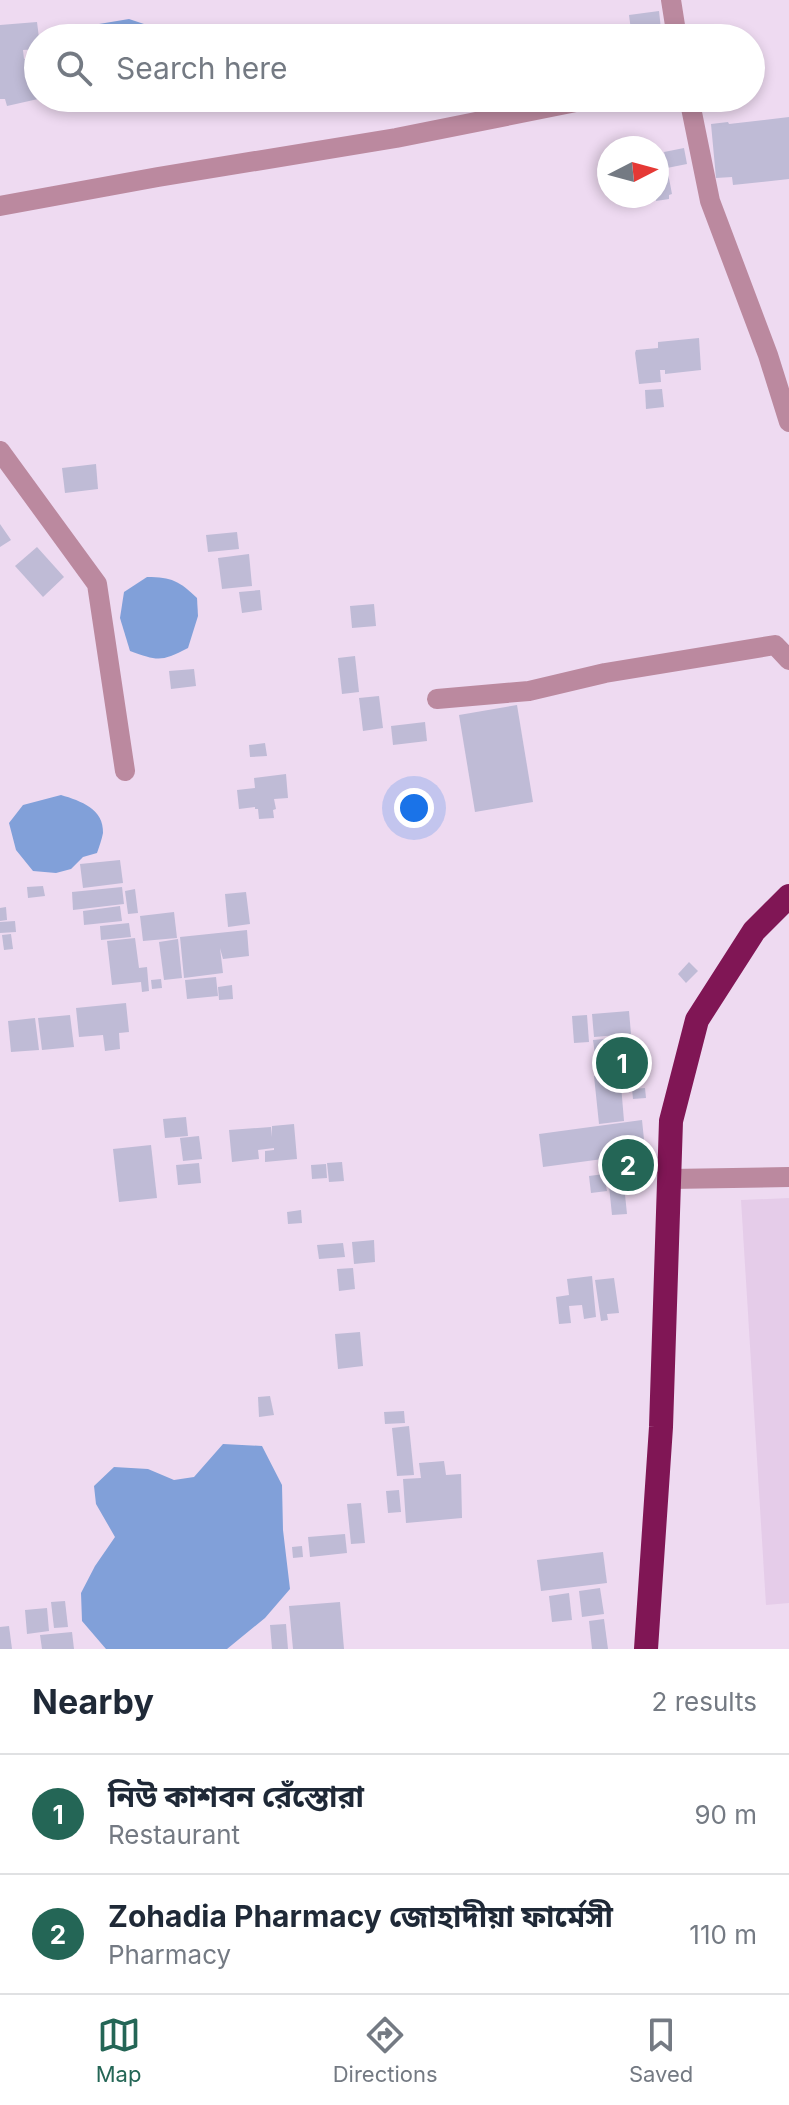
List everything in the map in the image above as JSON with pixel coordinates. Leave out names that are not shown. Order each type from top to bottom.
[{"type":"highway","points":[[646,1649],[661,1427],[671,1121],[697,1020],[754,931],[789,896]]},
{"type":"street","points":[[671,0],[675,24]]},
{"type":"street","points":[[0,206],[396,138],[526,112]]},
{"type":"street","points":[[692,112],[710,201],[768,355],[789,422]]},
{"type":"street","points":[[0,451],[97,584],[125,771]]},
{"type":"street","points":[[437,699],[529,691],[605,673],[775,645],[789,660]]},
{"type":"street","points":[[670,1179],[789,1177]]},
{"type":"shaded area","points":[[789,1198],[789,1603],[766,1605],[741,1200]]},
{"type":"water","points":[[129,19],[144,24],[99,24]]},
{"type":"water","points":[[147,577],[175,581],[197,598],[198,616],[188,648],[165,658],[130,651],[120,618],[124,592]]},
{"type":"water","points":[[61,795],[90,807],[100,818],[103,833],[97,853],[83,857],[71,869],[56,873],[33,871],[16,850],[9,823],[23,805]]},
{"type":"water","points":[[223,1444],[262,1446],[282,1485],[283,1530],[290,1589],[265,1618],[227,1649],[106,1649],[82,1621],[81,1593],[115,1537],[96,1504],[94,1486],[114,1467],[148,1469],[174,1480],[194,1477]]},
{"type":"building","points":[[659,11],[660,24],[630,24],[629,15]]},
{"type":"building","points":[[37,22],[37,24],[24,24],[24,102],[7,106],[5,99],[0,99],[0,25]]},
{"type":"building","points":[[789,117],[789,179],[733,185],[732,177],[716,178],[711,124]]},
{"type":"building","points":[[684,148],[687,164],[669,168],[669,151]]},
{"type":"building","points":[[699,338],[701,370],[665,374],[665,370],[660,370],[661,382],[639,384],[636,350],[658,348],[658,342]]},
{"type":"building","points":[[662,389],[664,407],[646,409],[645,390]]},
{"type":"building","points":[[96,464],[98,489],[65,493],[62,468]]},
{"type":"building","points":[[0,524],[11,540],[0,547]]},
{"type":"building","points":[[237,532],[239,549],[208,552],[206,535]]},
{"type":"building","points":[[37,547],[64,577],[43,597],[15,566]]},
{"type":"building","points":[[249,554],[252,586],[222,589],[218,558]]},
{"type":"building","points":[[260,590],[262,610],[242,613],[239,592]]},
{"type":"building","points":[[374,604],[376,626],[352,628],[350,606]]},
{"type":"building","points":[[355,656],[359,692],[342,694],[338,658]]},
{"type":"building","points":[[194,669],[196,686],[171,689],[169,671]]},
{"type":"building","points":[[379,696],[383,728],[363,731],[359,698]]},
{"type":"building","points":[[517,705],[533,802],[475,812],[459,715]]},
{"type":"building","points":[[425,722],[427,741],[393,745],[391,726]]},
{"type":"building","points":[[265,743],[267,756],[250,757],[249,745]]},
{"type":"building","points":[[286,774],[288,798],[274,799],[274,818],[259,819],[255,807],[239,809],[237,790],[255,788],[254,778]]},
{"type":"building","points":[[120,860],[123,883],[83,888],[80,864]]},
{"type":"building","points":[[43,886],[45,896],[28,898],[27,887]]},
{"type":"building","points":[[122,887],[124,904],[73,910],[72,892]]},
{"type":"building","points":[[135,889],[138,913],[128,914],[125,891]]},
{"type":"building","points":[[246,892],[250,924],[228,927],[225,894]]},
{"type":"building","points":[[120,906],[122,921],[84,925],[83,911]]},
{"type":"building","points":[[6,907],[7,920],[0,921],[0,908]]},
{"type":"building","points":[[174,912],[177,938],[143,941],[140,916]]},
{"type":"building","points":[[15,921],[16,932],[0,933],[0,922]]},
{"type":"building","points":[[129,923],[131,937],[101,940],[100,926]]},
{"type":"building","points":[[247,930],[249,956],[223,959],[220,948],[223,973],[184,978],[180,937]]},
{"type":"building","points":[[11,934],[13,949],[4,950],[2,935]]},
{"type":"building","points":[[135,938],[139,968],[147,967],[149,991],[142,992],[141,982],[112,985],[107,941]]},
{"type":"building","points":[[178,939],[182,978],[164,980],[159,942]]},
{"type":"building","points":[[689,962],[698,971],[686,983],[678,974]]},
{"type":"building","points":[[216,977],[218,996],[187,999],[185,980]]},
{"type":"building","points":[[161,979],[162,988],[152,989],[151,980]]},
{"type":"building","points":[[232,985],[233,999],[219,1000],[218,987]]},
{"type":"building","points":[[126,1003],[129,1032],[119,1033],[120,1049],[105,1051],[103,1035],[79,1037],[76,1008]]},
{"type":"building","points":[[629,1011],[631,1034],[594,1037],[592,1014]]},
{"type":"building","points":[[70,1015],[74,1047],[42,1050],[38,1018]]},
{"type":"building","points":[[587,1015],[589,1042],[574,1043],[572,1016]]},
{"type":"building","points":[[35,1018],[39,1050],[11,1052],[8,1021]]},
{"type":"building","points":[[624,1037],[626,1052],[595,1055],[593,1040]]},
{"type":"building","points":[[643,1053],[644,1069],[601,1073],[599,1057]]},
{"type":"building","points":[[620,1073],[624,1121],[599,1124],[594,1076]]},
{"type":"building","points":[[645,1088],[646,1098],[633,1099],[632,1089]]},
{"type":"building","points":[[186,1117],[188,1136],[165,1138],[163,1119]]},
{"type":"building","points":[[642,1120],[647,1169],[611,1175],[609,1160],[625,1156],[543,1167],[539,1134]]},
{"type":"building","points":[[294,1124],[297,1159],[265,1162],[265,1151],[274,1148],[258,1150],[259,1159],[232,1162],[229,1130],[271,1127],[272,1137],[272,1126]]},
{"type":"building","points":[[199,1136],[202,1159],[183,1161],[180,1138]]},
{"type":"building","points":[[151,1145],[157,1198],[119,1202],[113,1149]]},
{"type":"building","points":[[342,1162],[344,1181],[329,1182],[327,1163]]},
{"type":"building","points":[[199,1163],[201,1183],[178,1185],[176,1165]]},
{"type":"building","points":[[326,1164],[327,1178],[312,1179],[311,1165]]},
{"type":"building","points":[[604,1174],[607,1191],[591,1193],[589,1176]]},
{"type":"building","points":[[623,1175],[627,1214],[612,1215],[608,1176]]},
{"type":"building","points":[[301,1210],[302,1223],[288,1224],[287,1212]]},
{"type":"building","points":[[374,1240],[375,1262],[354,1264],[352,1242]]},
{"type":"building","points":[[343,1243],[345,1257],[319,1259],[317,1245]]},
{"type":"building","points":[[353,1268],[355,1289],[339,1291],[337,1269]]},
{"type":"building","points":[[592,1276],[596,1317],[584,1319],[582,1305],[569,1306],[571,1323],[559,1324],[556,1297],[569,1295],[567,1279]]},
{"type":"building","points":[[614,1278],[619,1313],[607,1314],[608,1320],[601,1321],[595,1280]]},
{"type":"building","points":[[360,1332],[363,1366],[338,1369],[335,1334]]},
{"type":"building","points":[[270,1396],[274,1415],[259,1417],[258,1397]]},
{"type":"building","points":[[404,1411],[405,1423],[385,1424],[384,1412]]},
{"type":"building","points":[[409,1426],[414,1475],[397,1476],[392,1428]]},
{"type":"building","points":[[444,1461],[446,1475],[461,1474],[462,1518],[406,1523],[403,1479],[421,1478],[419,1463]]},
{"type":"building","points":[[399,1490],[401,1512],[388,1513],[386,1491]]},
{"type":"building","points":[[361,1503],[365,1543],[351,1544],[347,1504]]},
{"type":"building","points":[[345,1534],[347,1553],[310,1557],[308,1537]]},
{"type":"building","points":[[302,1546],[303,1557],[293,1558],[292,1547]]},
{"type":"building","points":[[603,1552],[607,1583],[541,1591],[537,1560]]},
{"type":"building","points":[[600,1588],[604,1614],[582,1617],[579,1591]]},
{"type":"building","points":[[569,1593],[572,1620],[552,1622],[549,1596]]},
{"type":"building","points":[[65,1601],[68,1627],[54,1628],[51,1602]]},
{"type":"building","points":[[340,1602],[344,1649],[293,1649],[289,1606]]},
{"type":"building","points":[[47,1608],[49,1631],[27,1634],[25,1610]]},
{"type":"building","points":[[604,1619],[608,1649],[592,1649],[589,1621]]},
{"type":"building","points":[[286,1624],[288,1649],[272,1649],[270,1625]]},
{"type":"building","points":[[9,1626],[12,1649],[0,1649],[0,1627]]},
{"type":"building","points":[[72,1632],[74,1649],[42,1649],[40,1635]]},
{"type":"place","name":"নিউ কাশবন রেঁস্তোরা","points":[[622,1063]]},
{"type":"place","name":"Zohadia Pharmacy জোহাদীয়া ফার্মেসী","points":[[628,1165]]}]
